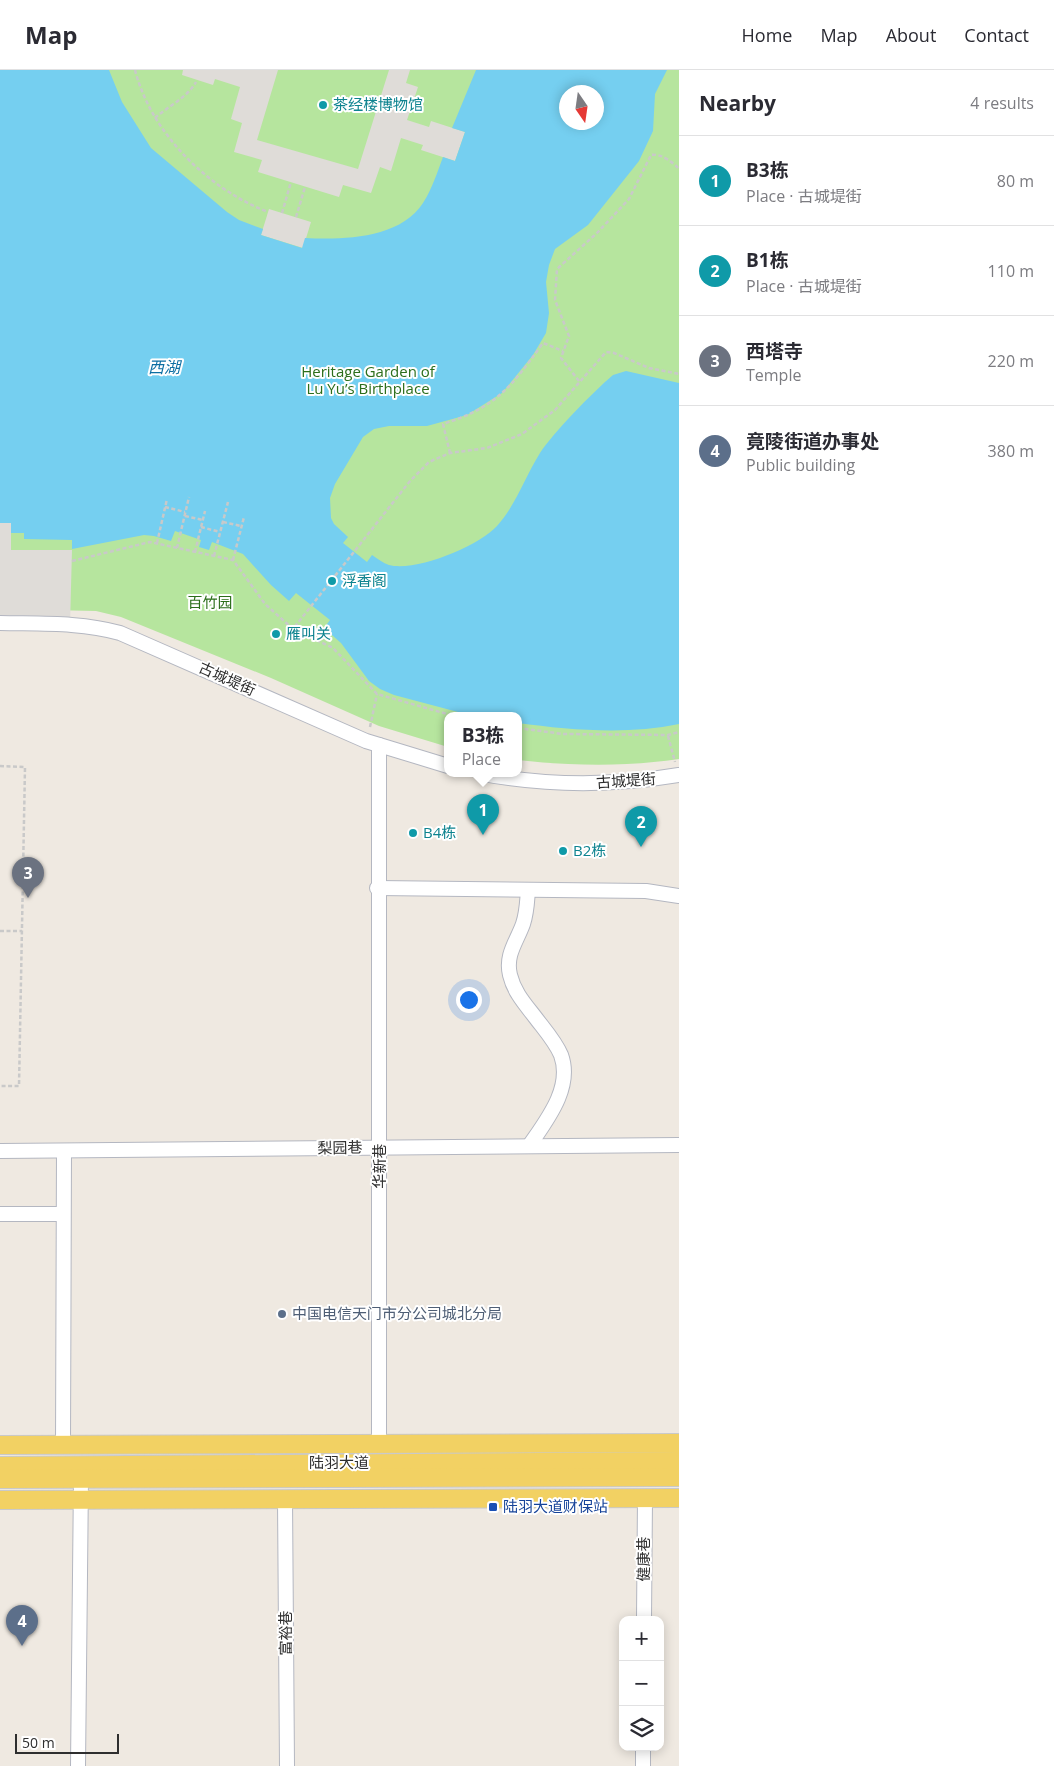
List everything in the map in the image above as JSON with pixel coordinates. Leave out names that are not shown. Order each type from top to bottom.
[{"type":"main road","points":[[0,1445],[679,1443]]},
{"type":"main road","name":"陆羽大道","points":[[0,1466],[679,1461]]},
{"type":"main road","name":"陆羽大道","points":[[0,1479],[679,1477]]},
{"type":"main road","points":[[0,1500],[679,1498]]},
{"type":"street","name":"古城堤街","points":[[0,623],[70,625],[104,628],[120,633],[372,743],[444,765]]},
{"type":"street","name":"华新巷","points":[[372,743],[377,888],[380,1148],[379,1444]]},
{"type":"street","name":"古城堤街","points":[[503,777],[586,784],[678,776]]},
{"type":"street","points":[[377,888],[646,891],[679,896]]},
{"type":"street","points":[[528,890],[527,910],[512,947],[510,974],[516,992],[555,1043],[561,1057],[563,1077],[554,1108],[529,1146]]},
{"type":"street","name":"梨园巷","points":[[0,1152],[679,1145]]},
{"type":"street","points":[[63,1444],[64,1151]]},
{"type":"street","points":[[0,1214],[64,1214]]},
{"type":"street","points":[[78,1766],[81,1479]]},
{"type":"street","name":"健康巷","points":[[644,1498],[644,1616]]},
{"type":"street","name":"富裕巷","points":[[285,1499],[287,1766]]},
{"type":"street","points":[[643,1751],[643,1766]]},
{"type":"path","points":[[136,70],[155,118],[178,149],[244,201],[268,212]]},
{"type":"path","points":[[155,118],[170,104],[187,94],[196,82]]},
{"type":"path","points":[[579,381],[562,360],[569,336],[555,297],[556,273],[559,266],[597,233],[629,199],[651,155],[658,155],[679,169]]},
{"type":"path","points":[[282,213],[291,182]]},
{"type":"path","points":[[296,217],[305,187]]},
{"type":"path","points":[[450,452],[443,424],[468,416],[496,400],[543,343],[563,352]]},
{"type":"path","points":[[293,629],[410,481],[429,462],[450,452],[487,448],[522,434],[555,410],[603,354],[610,352],[649,368],[679,374]]},
{"type":"path","points":[[177,548],[189,496]]},
{"type":"path","points":[[157,543],[167,499]]},
{"type":"path","points":[[214,556],[228,502]]},
{"type":"path","points":[[165,507],[203,520]]},
{"type":"path","points":[[195,552],[205,511]]},
{"type":"path","points":[[232,560],[244,518]]},
{"type":"path","points":[[222,522],[241,526]]},
{"type":"path","points":[[201,527],[220,532]]},
{"type":"path","points":[[72,561],[150,542],[232,560],[265,604],[293,629],[333,648],[377,694],[444,713]]},
{"type":"path","points":[[372,743],[377,694]]},
{"type":"path","points":[[522,729],[563,734],[668,735],[679,732]]},
{"type":"path","points":[[668,735],[678,776]]},
{"type":"path","points":[[0,766],[25,767],[19,1086],[0,1086]]},
{"type":"path","points":[[0,930],[22,931]]},
{"type":"green space","name":"西湖","points":[[0,70],[679,70],[679,759],[659,762],[598,765],[522,760],[522,712],[444,712],[444,746],[379,726],[271,678],[121,617],[96,611],[0,609]]},
{"type":"shaded area","points":[[183,70],[278,70],[257,140],[358,169],[389,70],[410,70],[406,83],[418,87],[407,120],[429,127],[431,121],[465,132],[455,161],[421,150],[423,145],[401,138],[391,171],[380,167],[371,193],[343,185],[339,197],[258,172],[262,160],[234,152],[242,123],[231,119],[240,87],[215,79],[213,85],[182,75]]},
{"type":"shaded area","points":[[269,209],[311,222],[303,248],[261,235]]},
{"type":"shaded area","points":[[0,523],[11,523],[11,550],[72,550],[70,625],[0,623]]},
{"type":"water","name":"西湖","points":[[0,70],[109,70],[122,102],[151,148],[227,212],[239,220],[263,229],[261,235],[302,248],[305,238],[369,235],[400,224],[413,215],[429,192],[443,157],[455,161],[465,132],[452,128],[476,70],[667,70],[655,94],[653,131],[639,161],[588,225],[555,249],[549,265],[546,282],[549,313],[546,333],[533,355],[502,393],[467,415],[427,426],[389,426],[374,429],[363,437],[335,484],[330,498],[331,518],[334,524],[348,537],[343,543],[367,562],[372,555],[389,565],[415,565],[446,556],[476,542],[497,526],[510,509],[546,444],[574,412],[613,375],[626,371],[679,383],[679,724],[619,730],[558,728],[522,724],[522,712],[458,712],[394,695],[380,689],[369,681],[341,643],[324,628],[330,620],[296,593],[289,601],[271,585],[243,554],[212,542],[209,550],[199,547],[201,540],[175,531],[171,541],[144,535],[72,549],[72,540],[24,539],[24,533],[11,533],[11,523],[0,523]]},
{"type":"place","name":"茶经楼博物馆","points":[[323,105]]},
{"type":"place","name":"浮香阁","points":[[332,581]]},
{"type":"place","name":"雁叫关","points":[[276,634]]},
{"type":"place","name":"B4栋","points":[[413,833]]},
{"type":"place","name":"B3栋","points":[[483,835]]},
{"type":"place","name":"B1栋","points":[[641,847]]},
{"type":"place","name":"B2栋","points":[[563,851]]},
{"type":"place","name":"西塔寺","points":[[28,898]]},
{"type":"place","name":"中国电信天门市分公司城北分局","points":[[282,1314]]},
{"type":"place","name":"陆羽大道财保站","points":[[493,1507]]},
{"type":"place","name":"竟陵街道办事处","points":[[22,1646]]},
{"type":"park label","name":"Heritage Garden of Lu Yu’s Birthplace","points":[[368,380]]},
{"type":"park label","name":"百竹园","points":[[210,603]]}]
